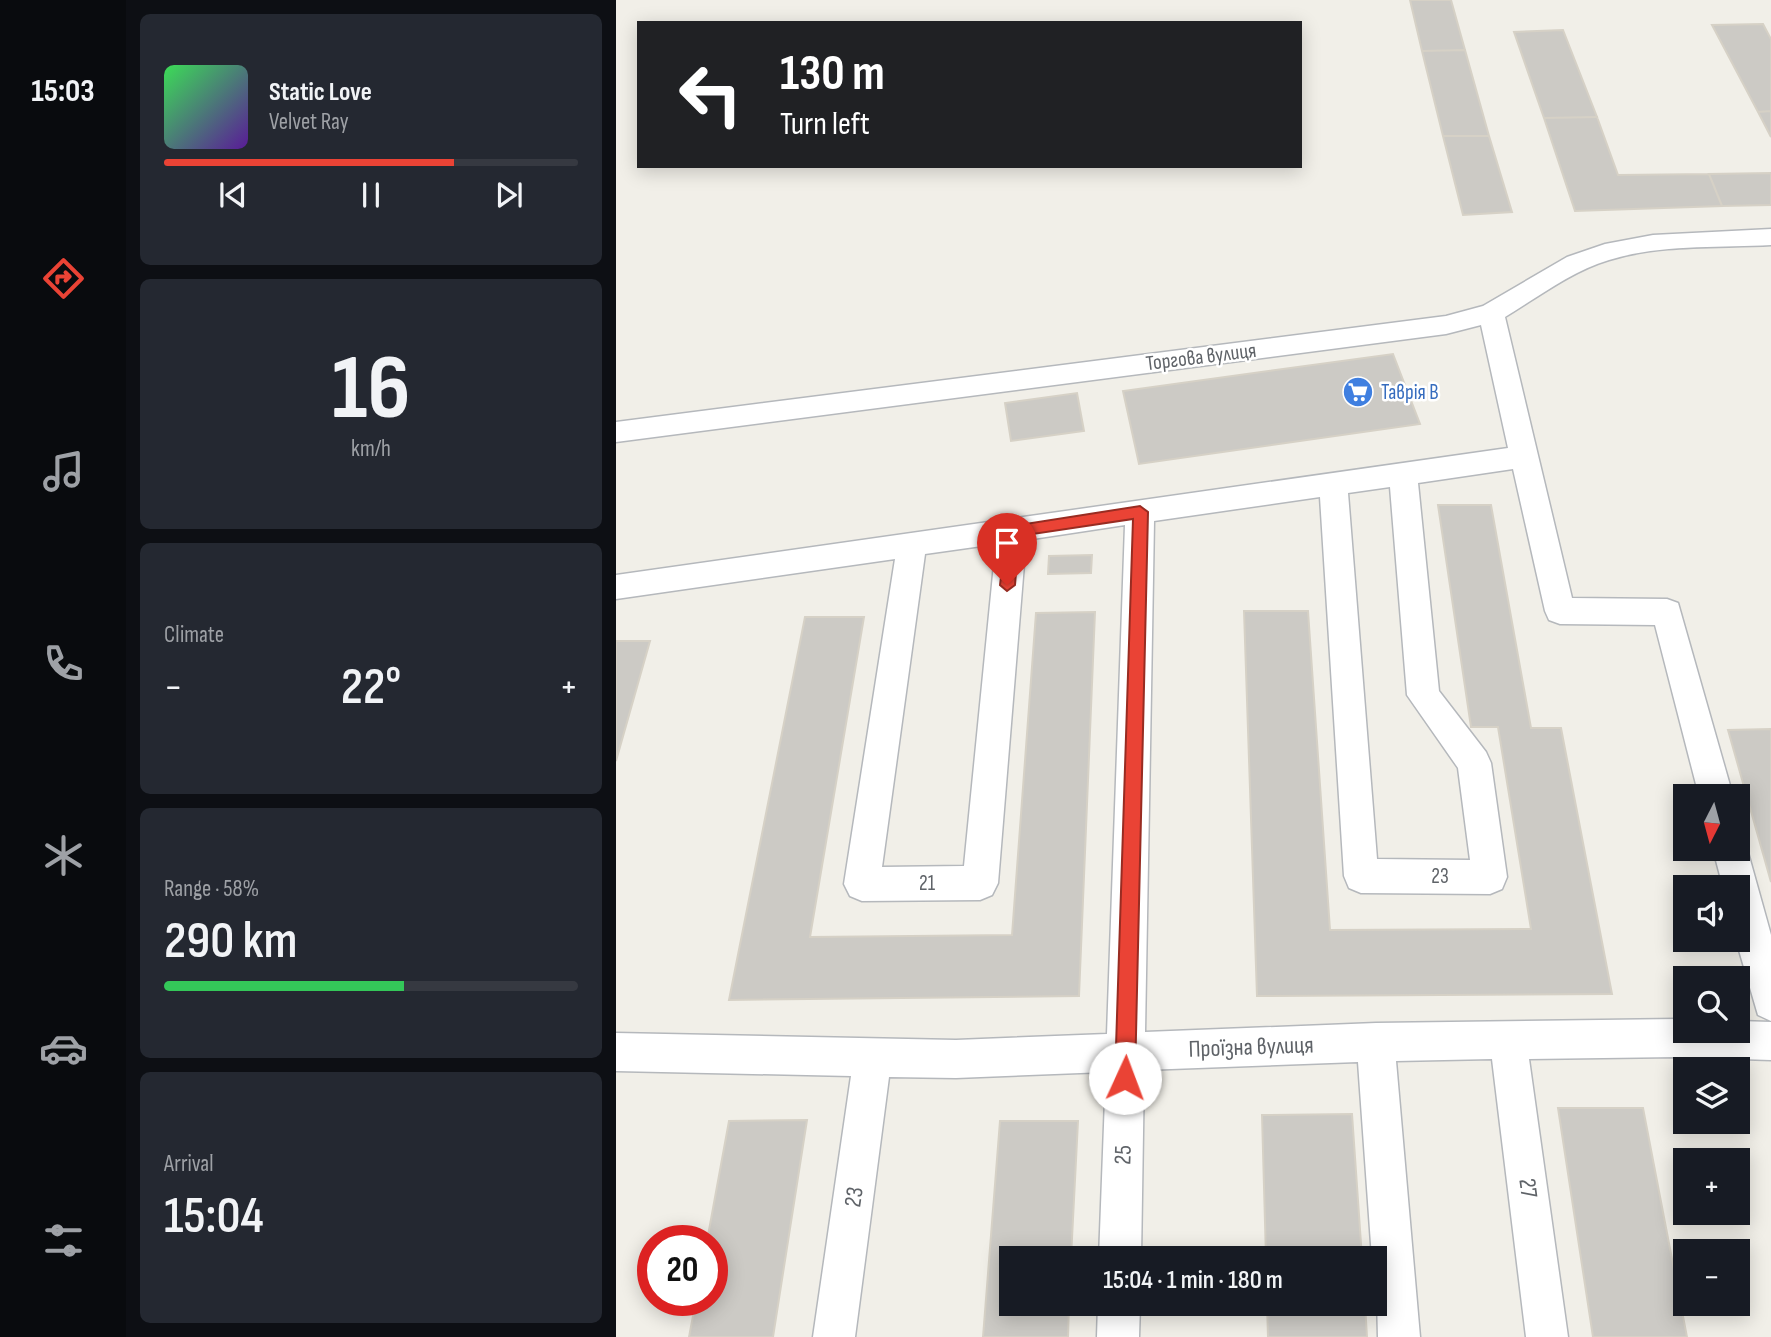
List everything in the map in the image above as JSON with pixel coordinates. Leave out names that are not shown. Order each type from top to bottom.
[{"type":"street","name":"Торгова вулиця","points":[[616,432],[1446,325],[1491,313],[1576,263],[1605,252],[1653,243],[1771,237]]},
{"type":"street","points":[[1491,313],[1560,611],[1667,612],[1713,784]]},
{"type":"street","points":[[616,587],[1524,457]]},
{"type":"street","name":"23","points":[[1334,484],[1362,876],[1490,877],[1474,763],[1423,695],[1403,474]]},
{"type":"street","name":"25","points":[[1120,1246],[1140,512]]},
{"type":"street","name":"21","points":[[912,545],[862,884],[981,883],[1012,531]]},
{"type":"street","points":[[1733,861],[1771,1002]]},
{"type":"street","name":"Проїзна вулиця","points":[[616,1052],[976,1059],[1376,1042],[1677,1038],[1771,1041]]},
{"type":"street","name":"27","points":[[1508,1040],[1548,1337]]},
{"type":"street","points":[[1376,1042],[1399,1337]]},
{"type":"street","name":"23","points":[[834,1337],[873,1057]]},
{"type":"street","points":[[1118,1337],[1119,1316]]},
{"type":"building","points":[[1410,0],[1451,0],[1465,50],[1422,51]]},
{"type":"building","points":[[1763,24],[1771,39],[1771,111],[1758,112],[1712,25]]},
{"type":"building","points":[[1563,30],[1597,117],[1544,118],[1514,32]]},
{"type":"building","points":[[1465,50],[1489,136],[1443,136],[1422,51]]},
{"type":"building","points":[[1771,111],[1771,137],[1758,112]]},
{"type":"building","points":[[1597,117],[1618,175],[1709,174],[1722,206],[1575,211],[1544,118]]},
{"type":"building","points":[[1443,136],[1489,136],[1512,212],[1463,215]]},
{"type":"building","points":[[1771,173],[1771,205],[1722,206],[1709,174]]},
{"type":"building","points":[[1393,354],[1420,424],[1139,464],[1123,391]]},
{"type":"building","points":[[1077,393],[1084,431],[1011,441],[1005,403]]},
{"type":"building","points":[[1438,505],[1491,505],[1531,728],[1561,728],[1612,994],[1257,996],[1244,611],[1308,611],[1330,930],[1531,929],[1498,727],[1471,727]]},
{"type":"building","points":[[1092,555],[1091,573],[1048,574],[1049,556]]},
{"type":"building","points":[[1095,612],[1079,996],[729,1000],[805,617],[864,617],[810,937],[1012,935],[1036,613]]},
{"type":"building","points":[[616,641],[650,641],[616,761]]},
{"type":"building","points":[[1771,729],[1771,882],[1750,808],[1750,784],[1743,784],[1728,730]]},
{"type":"building","points":[[1558,1108],[1643,1108],[1673,1264],[1673,1316],[1683,1316],[1687,1337],[1593,1337]]},
{"type":"building","points":[[1352,1114],[1361,1246],[1266,1246],[1262,1115]]},
{"type":"building","points":[[807,1120],[773,1337],[689,1337],[693,1316],[728,1316],[728,1225],[710,1225],[729,1121]]},
{"type":"building","points":[[1000,1121],[1078,1121],[1072,1246],[999,1246],[999,1316],[1069,1316],[1068,1337],[983,1337]]},
{"type":"building","points":[[1267,1316],[1366,1316],[1367,1337],[1268,1337]]},
{"type":"place","name":"Таврія В","points":[[1358,392]]},
{"type":"route","points":[[1007,585],[1012,531],[1140,512],[1125,1078]]}]
